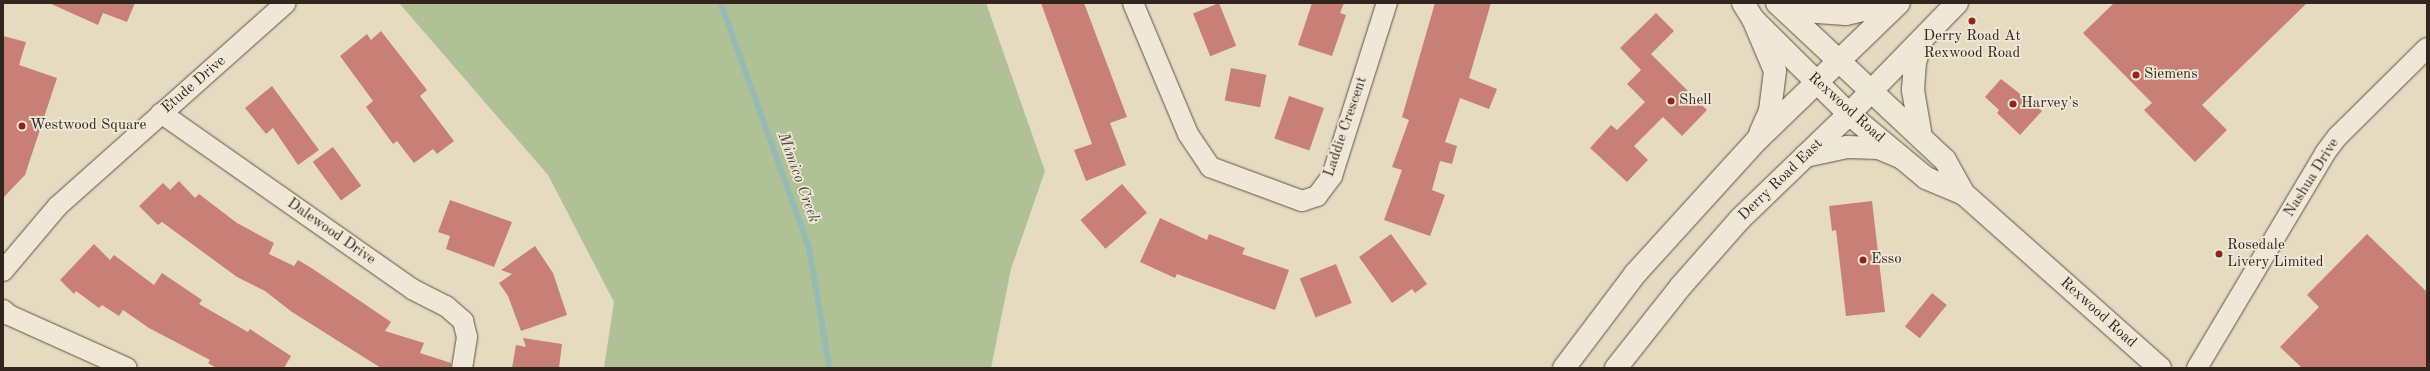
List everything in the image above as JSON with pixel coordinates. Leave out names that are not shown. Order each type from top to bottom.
[{"type":"main road","name":"Rexwood Road","points":[[1778,3],[1945,160],[1964,194]]},
{"type":"main road","points":[[1781,3],[1803,11],[1846,14],[1894,3]]},
{"type":"main road","points":[[1564,368],[1635,274],[1757,140],[1899,3]]},
{"type":"main road","name":"Derry Road East","points":[[1616,368],[1719,242],[1804,156],[1849,114],[1957,3]]},
{"type":"main road","name":"Rexwood Road","points":[[1748,11],[1849,114],[1926,178],[1964,194],[2160,368]]},
{"type":"main road","points":[[1748,11],[1775,71],[1770,110],[1757,140]]},
{"type":"main road","points":[[1921,137],[1913,90],[1915,62],[1923,37]]},
{"type":"main road","points":[[1804,156],[1847,147],[1879,148],[1902,158]]},
{"type":"street","name":"Etude Drive","points":[[3,271],[58,206],[286,3]]},
{"type":"street","name":"Laddie Crescent","points":[[1133,3],[1188,134],[1210,167],[1302,201],[1317,196],[1332,176],[1386,3]]},
{"type":"street","name":"Nashua Drive","points":[[2198,368],[2325,153],[2338,136],[2427,48]]},
{"type":"street","name":"Dalewood Drive","points":[[161,113],[412,289],[446,306],[463,321],[467,337],[462,368]]},
{"type":"street","points":[[3,310],[9,315],[127,368]]},
{"type":"green space","points":[[399,3],[986,3],[1045,171],[1011,269],[991,368],[604,368],[614,302],[548,175]]},
{"type":"building","points":[[49,3],[135,3],[127,22],[103,13],[98,25]]},
{"type":"building","points":[[1041,3],[1084,3],[1127,117],[1110,123],[1126,165],[1086,181],[1074,150],[1092,144]]},
{"type":"building","points":[[1219,3],[1236,46],[1210,56],[1193,13]]},
{"type":"building","points":[[1312,3],[1344,3],[1340,13],[1346,15],[1332,56],[1298,45]]},
{"type":"building","points":[[1435,3],[1491,3],[1469,78],[1497,89],[1489,109],[1460,98],[1445,142],[1457,146],[1452,164],[1440,161],[1432,190],[1445,195],[1430,236],[1384,220],[1402,170],[1392,167],[1409,120],[1402,117]]},
{"type":"building","points":[[2114,3],[2307,3],[2202,105],[2227,130],[2195,162],[2144,110],[2152,103],[2083,33]]},
{"type":"building","points":[[1656,13],[1674,31],[1651,54],[1707,110],[1682,136],[1663,117],[1634,146],[1648,160],[1627,182],[1590,148],[1611,125],[1617,130],[1645,102],[1627,84],[1641,70],[1620,48]]},
{"type":"building","points":[[381,31],[427,90],[420,96],[454,141],[437,154],[433,149],[414,163],[397,141],[393,144],[366,107],[373,101],[340,56],[367,34],[371,40]]},
{"type":"building","name":"Westwood Square","points":[[3,36],[26,42],[19,65],[57,78],[25,175],[3,198]]},
{"type":"building","points":[[1231,68],[1266,75],[1260,107],[1225,100]]},
{"type":"building","name":"Harvey's","points":[[2001,79],[2042,111],[2020,135],[1997,113],[1999,110],[1985,97]]},
{"type":"building","points":[[272,86],[319,150],[298,165],[273,128],[266,134],[245,108]]},
{"type":"building","points":[[1289,96],[1324,108],[1309,151],[1274,139]]},
{"type":"building","points":[[333,147],[361,186],[341,201],[313,162]]},
{"type":"building","points":[[179,181],[195,198],[199,194],[237,223],[274,243],[269,254],[294,266],[298,260],[313,269],[391,322],[385,331],[424,343],[420,353],[451,363],[451,368],[381,368],[292,312],[265,291],[237,277],[162,222],[158,225],[139,206],[163,183],[170,190]]},
{"type":"building","points":[[1122,184],[1147,213],[1105,249],[1080,220]]},
{"type":"building","points":[[450,200],[512,222],[494,267],[446,249],[450,236],[438,232]]},
{"type":"building","points":[[1872,201],[1885,312],[1846,316],[1836,230],[1832,231],[1829,206]]},
{"type":"building","points":[[1160,218],[1207,240],[1209,234],[1245,248],[1242,254],[1289,270],[1275,310],[1177,274],[1175,278],[1140,262]]},
{"type":"building","points":[[1391,234],[1427,284],[1415,293],[1412,289],[1392,303],[1359,257]]},
{"type":"building","points":[[2367,234],[2427,292],[2427,368],[2302,368],[2280,347],[2319,307],[2307,295]]},
{"type":"building","points":[[94,244],[110,260],[114,255],[154,285],[162,273],[202,300],[199,304],[248,332],[250,329],[291,356],[284,368],[216,368],[208,363],[210,360],[149,328],[123,310],[119,316],[102,305],[99,308],[76,291],[74,294],[60,280]]},
{"type":"building","points":[[535,246],[553,273],[567,315],[521,331],[508,296],[499,283],[512,274],[501,270]]},
{"type":"building","points":[[1336,264],[1352,303],[1316,318],[1300,279]]},
{"type":"building","points":[[1932,293],[1947,305],[1920,338],[1905,326]]},
{"type":"building","points":[[523,338],[562,344],[559,368],[512,368],[516,345],[526,347]]},
{"type":"waterway","name":"Mimico Creek","points":[[721,3],[809,246],[830,368]]},
{"type":"place","name":"Derry Road At Rexwood Road","points":[[1972,21]]},
{"type":"place","name":"Siemens","points":[[2136,75]]},
{"type":"place","name":"Shell","points":[[1671,101]]},
{"type":"place","name":"Harvey's","points":[[2013,104]]},
{"type":"place","name":"Westwood Square","points":[[22,126]]},
{"type":"place","name":"Rosedale Livery Limited","points":[[2219,254]]},
{"type":"place","name":"Esso","points":[[1863,260]]}]
